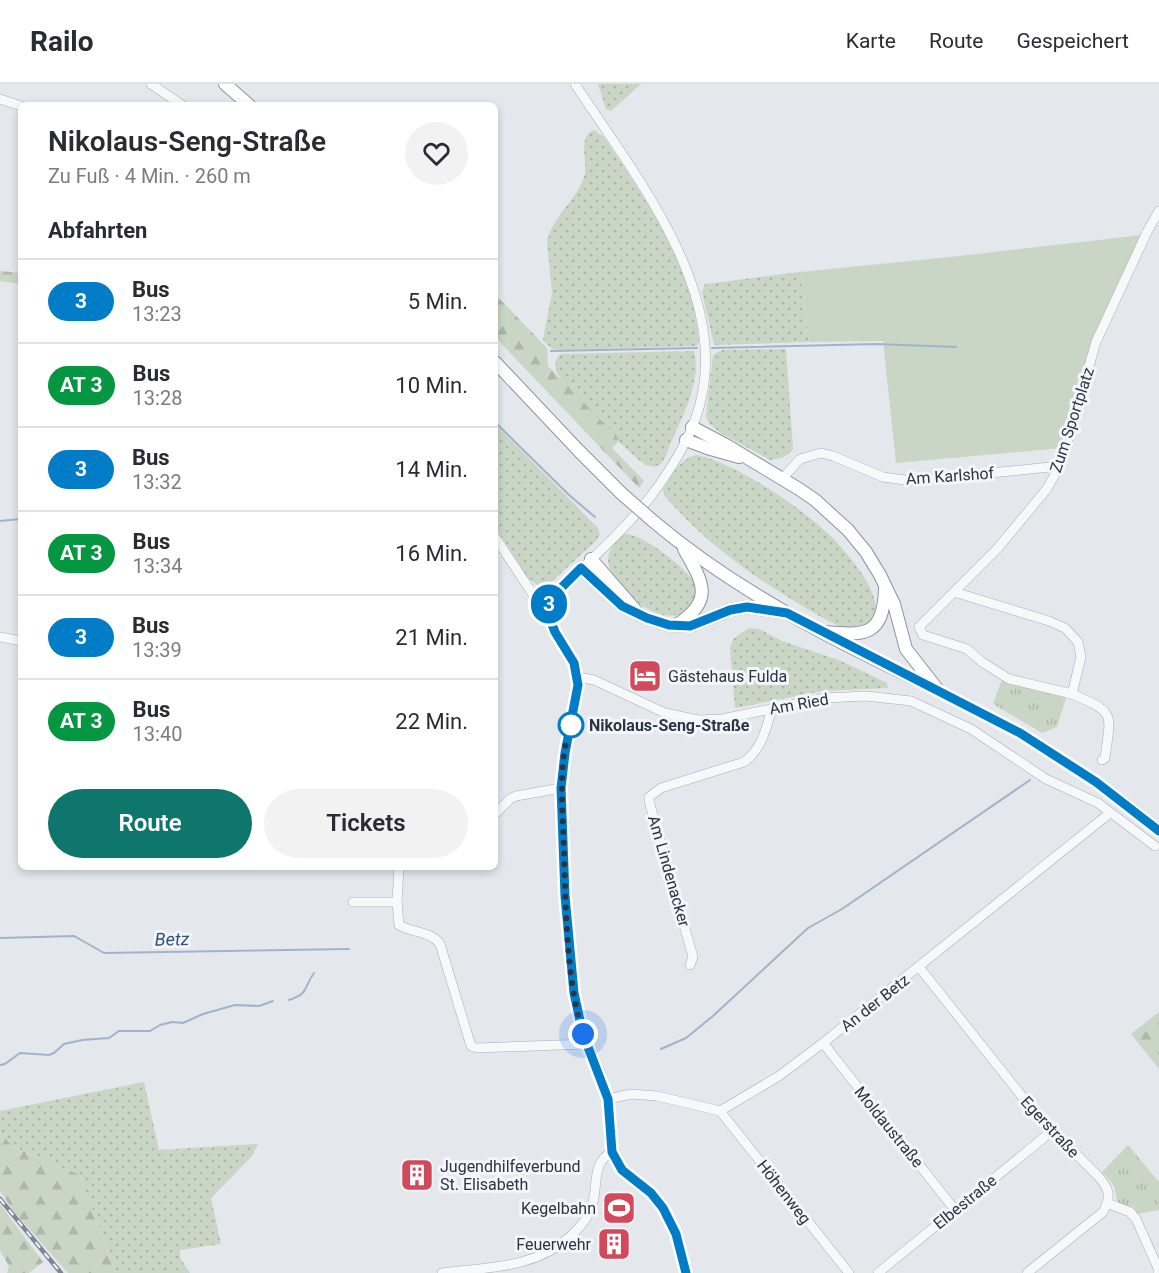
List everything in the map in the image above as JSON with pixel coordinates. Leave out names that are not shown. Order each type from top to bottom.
[{"type":"highway","points":[[225,84],[246,102]]},
{"type":"highway","points":[[498,365],[621,494],[681,545],[787,613],[938,690]]},
{"type":"highway","points":[[692,427],[726,445],[815,500],[848,530],[874,564],[894,604],[906,649],[938,690]]},
{"type":"highway","points":[[686,440],[723,453],[743,457]]},
{"type":"highway","points":[[676,625],[693,614],[702,596],[701,581],[681,545]]},
{"type":"highway","points":[[591,559],[638,613]]},
{"type":"highway","points":[[581,568],[622,606],[658,622],[690,626],[730,610],[747,607],[787,613]]},
{"type":"highway","points":[[820,631],[856,634],[871,629],[877,624],[884,611],[885,588]]},
{"type":"main road","points":[[938,690],[1051,751],[1103,786],[1159,831]]},
{"type":"street","points":[[151,84],[178,102]]},
{"type":"street","points":[[575,84],[658,212],[683,260],[701,316],[705,346],[702,396],[692,427],[670,467],[630,520],[556,593],[548,605],[548,614],[555,632],[574,663],[578,677],[577,696],[567,741],[561,788],[565,896],[578,1013],[587,1044],[605,1086],[612,1152],[622,1170],[651,1193],[663,1208],[676,1234],[686,1273]]},
{"type":"street","points":[[0,99],[18,105]]},
{"type":"street","name":"Zum Sportplatz","points":[[1072,694],[1009,679],[982,662],[967,649],[922,635],[919,627],[997,549],[1046,490],[1060,466],[1096,342],[1147,231],[1159,212]]},
{"type":"street","name":"Am Karlshof","points":[[782,479],[800,459],[821,453],[839,458],[883,477],[912,481],[1060,466]]},
{"type":"street","points":[[498,542],[532,593],[548,605]]},
{"type":"street","points":[[954,592],[1049,621],[1065,628],[1078,642],[1081,657],[1072,694],[1100,706],[1107,714],[1109,723],[1105,758],[1102,760]]},
{"type":"street","points":[[0,638],[18,641]]},
{"type":"street","name":"Am Ried","points":[[578,677],[594,680],[665,713],[698,720],[722,719],[825,698],[884,696],[911,701],[971,729],[1046,779],[1086,797],[1155,846]]},
{"type":"street","name":"Am Lindenacker","points":[[690,965],[693,957],[649,797],[661,788],[744,762],[750,758],[763,738],[772,708]]},
{"type":"street","points":[[498,811],[516,796],[561,788]]},
{"type":"street","name":"An der Betz","points":[[720,1111],[778,1076],[823,1043],[1110,813]]},
{"type":"street","points":[[399,870],[397,902],[399,925],[435,938],[440,944],[466,1037],[471,1046],[477,1048],[587,1044]]},
{"type":"street","points":[[353,902],[397,902]]},
{"type":"street","name":"Egerstraße","points":[[920,967],[998,1067],[1052,1131],[1106,1186],[1109,1196],[1107,1203]]},
{"type":"street","name":"Moldaustraße","points":[[823,1043],[955,1210]]},
{"type":"street","points":[[608,1099],[631,1094],[657,1096],[720,1111]]},
{"type":"street","name":"Höhenweg","points":[[720,1111],[849,1273]]},
{"type":"street","name":"Elbestraße","points":[[878,1273],[1052,1131]]},
{"type":"street","points":[[442,1273],[527,1262],[553,1250],[576,1232],[588,1216],[594,1198],[599,1164],[612,1152]]},
{"type":"street","points":[[1027,1273],[1103,1212],[1107,1203],[1130,1212],[1136,1219],[1158,1268],[1158,1273]]},
{"type":"green space","points":[[598,84],[641,84],[611,111],[606,109]]},
{"type":"green space","points":[[594,130],[604,137],[636,185],[677,259],[695,313],[699,341],[697,346],[560,350],[552,349],[543,340],[552,293],[547,242],[554,225],[576,194],[584,177],[584,144],[586,138]]},
{"type":"green space","points":[[1142,235],[1091,344],[1062,448],[896,463],[883,341],[809,342],[800,272]]},
{"type":"green space","points":[[0,271],[18,273],[18,284],[0,281]]},
{"type":"green space","points":[[800,272],[809,342],[714,345],[702,292],[705,284]]},
{"type":"green space","points":[[498,297],[547,348],[548,366],[620,440],[612,448],[644,481],[639,488],[498,340]]},
{"type":"green space","points":[[786,349],[793,450],[782,458],[770,460],[719,432],[708,422],[706,415],[713,355],[722,350]]},
{"type":"green space","points":[[694,351],[695,378],[688,405],[666,456],[661,464],[654,467],[643,463],[610,433],[570,390],[555,369],[560,354]]},
{"type":"green space","points":[[498,427],[598,528],[600,534],[596,541],[546,587],[539,586],[528,578],[498,532]]},
{"type":"green space","points":[[697,455],[714,460],[754,480],[795,506],[829,535],[856,565],[870,587],[876,609],[873,618],[865,626],[856,629],[830,622],[741,566],[701,533],[664,495],[663,489],[685,460]]},
{"type":"green space","points":[[625,534],[651,544],[680,566],[692,579],[695,598],[685,611],[672,616],[658,613],[643,606],[618,584],[611,571],[608,556],[613,545]]},
{"type":"green space","points":[[749,628],[759,629],[782,641],[839,660],[887,683],[888,688],[823,691],[735,708],[730,648],[733,639]]},
{"type":"green space","points":[[1002,679],[1066,698],[1057,727],[1042,733],[993,704]]},
{"type":"green space","points":[[1159,1012],[1159,1069],[1131,1034]]},
{"type":"green space","points":[[144,1082],[159,1150],[258,1144],[252,1156],[211,1198],[221,1244],[180,1250],[180,1258],[190,1273],[116,1273],[80,1175],[13,1147],[0,1132],[0,1111]]},
{"type":"green space","points":[[0,1132],[13,1147],[80,1175],[116,1273],[68,1273],[14,1212],[0,1191]]},
{"type":"green space","points":[[1128,1145],[1159,1182],[1159,1210],[1137,1214],[1133,1206],[1120,1203],[1114,1187],[1102,1172]]},
{"type":"green space","points":[[0,1204],[43,1262],[29,1273],[7,1273],[9,1266],[0,1251]]},
{"type":"waterway","points":[[712,348],[876,344],[956,347]]},
{"type":"waterway","points":[[551,351],[697,348]]},
{"type":"waterway","points":[[498,425],[569,495],[595,517]]},
{"type":"waterway","points":[[0,521],[18,519]]},
{"type":"waterway","points":[[661,1049],[686,1038],[713,1016],[808,928],[842,909],[1030,780]]},
{"type":"waterway","name":"Betz","points":[[0,938],[74,936],[104,953],[349,949]]},
{"type":"waterway","points":[[289,1000],[303,992],[314,973]]},
{"type":"waterway","points":[[0,1065],[20,1053],[49,1055],[64,1044],[109,1038],[119,1031],[150,1031],[160,1025],[172,1022],[183,1023],[203,1014],[235,1005],[259,1006],[273,1001]]},
{"type":"railway","points":[[0,1199],[61,1273]]},
{"type":"bus line","name":"3","points":[[686,1273],[676,1234],[663,1208],[651,1193],[622,1170],[612,1152],[605,1086],[583,1034],[574,993],[565,896],[561,788],[567,741],[577,696],[578,677],[574,663],[555,632],[548,614],[548,605],[556,593],[581,568],[622,606],[669,625],[690,626],[730,610],[747,607],[787,613],[981,712],[1051,751],[1096,782],[1159,831]]},
{"type":"place","name":"Gästehaus Fulda","points":[[645,676]]},
{"type":"place","name":"Nikolaus-Seng-Straße","points":[[571,725]]},
{"type":"place","name":"Jugendhilfeverbund St. Elisabeth","points":[[417,1175]]},
{"type":"place","name":"Kegelbahn","points":[[619,1208]]},
{"type":"place","name":"Feuerwehr","points":[[614,1244]]},
{"type":"route","points":[[571,725],[562,771],[561,798],[568,934],[574,993],[583,1034]]}]
